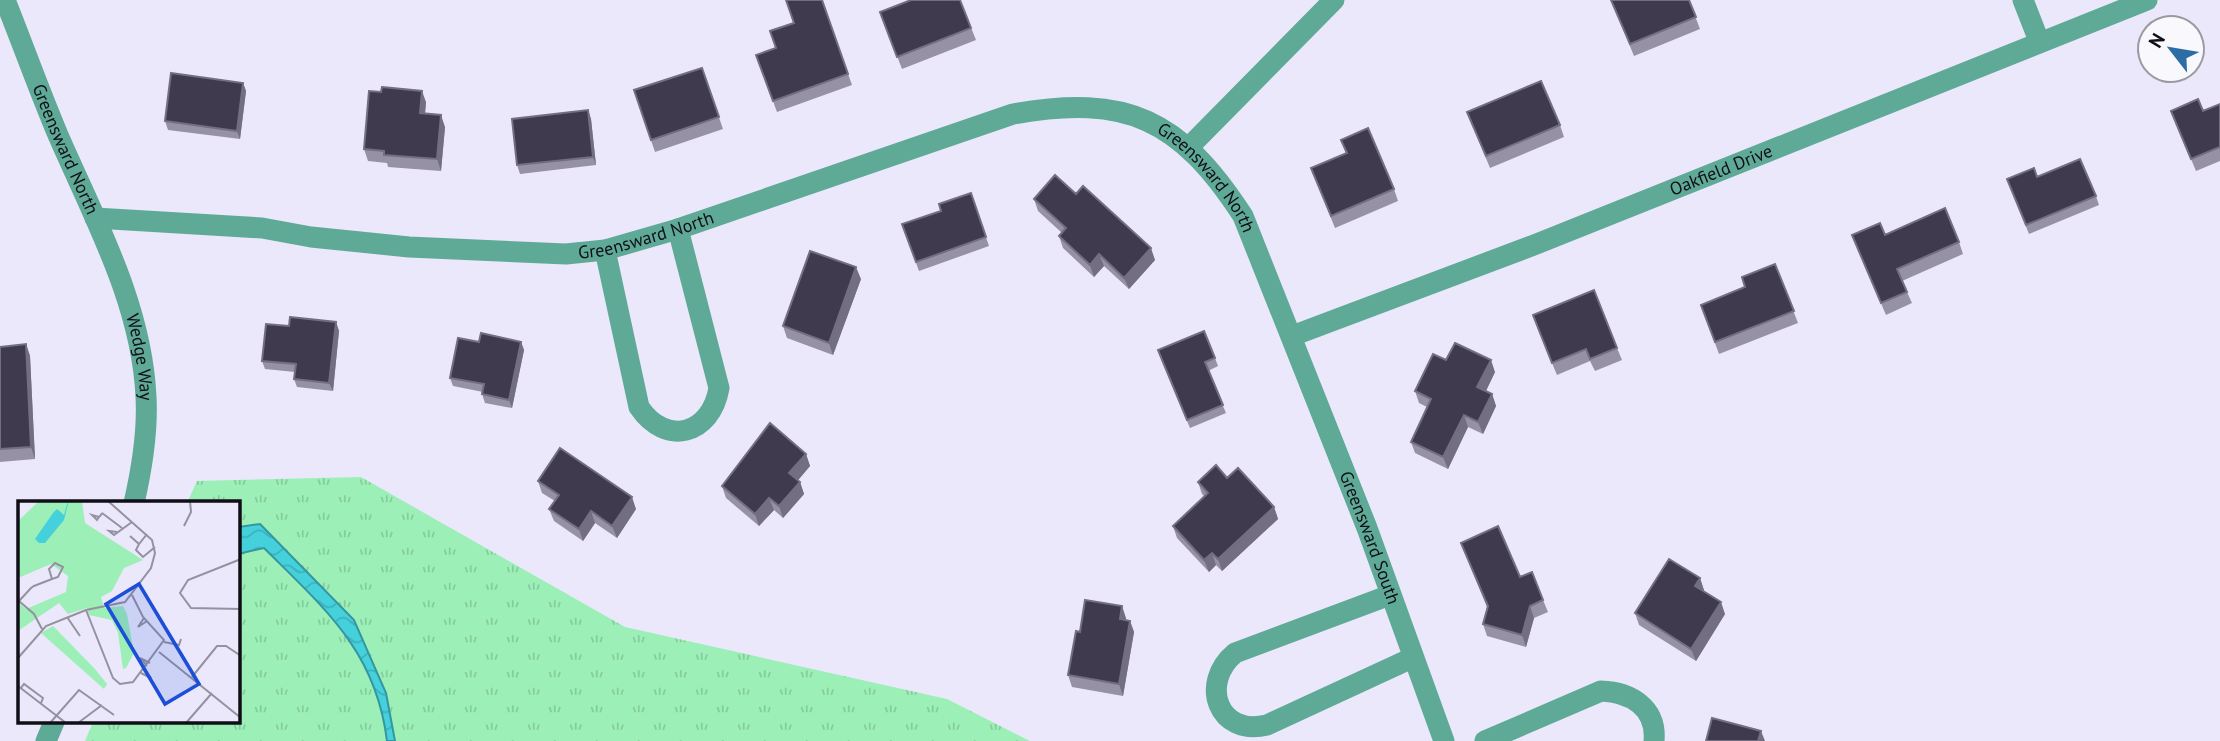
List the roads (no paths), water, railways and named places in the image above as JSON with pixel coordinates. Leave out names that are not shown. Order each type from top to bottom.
[{"type":"street","name":"Greensward North","points":[[5,0],[95,218],[261,229],[409,247],[566,254],[605,250],[678,229],[1013,114],[1058,106],[1099,107],[1134,115],[1166,130],[1188,147],[1217,176],[1243,216],[1292,336]]},
{"type":"street","points":[[1188,147],[1334,0]]},
{"type":"street","points":[[2023,0],[2039,41]]},
{"type":"street","name":"Oakfield Drive","points":[[1292,336],[1547,240],[2147,0]]},
{"type":"street","name":"Wedge Way","points":[[95,218],[120,278],[145,381],[146,440],[134,501]]},
{"type":"street","points":[[605,250],[639,407],[649,421],[662,429],[678,431],[695,428],[708,418],[716,404],[719,388],[678,229]]},
{"type":"street","name":"Greensward South","points":[[1292,336],[1444,741]]},
{"type":"street","points":[[1390,595],[1235,653],[1223,663],[1216,677],[1215,689],[1220,707],[1229,719],[1243,726],[1267,725],[1412,658]]},
{"type":"street","points":[[1485,741],[1601,691],[1619,692],[1635,699],[1649,714],[1655,731],[1654,741]]},
{"type":"street","points":[[46,741],[53,724]]},
{"type":"water","points":[[260,524],[354,620],[386,693],[395,741],[387,741],[372,681],[344,634],[327,612],[264,548],[240,554],[240,527]]}]
